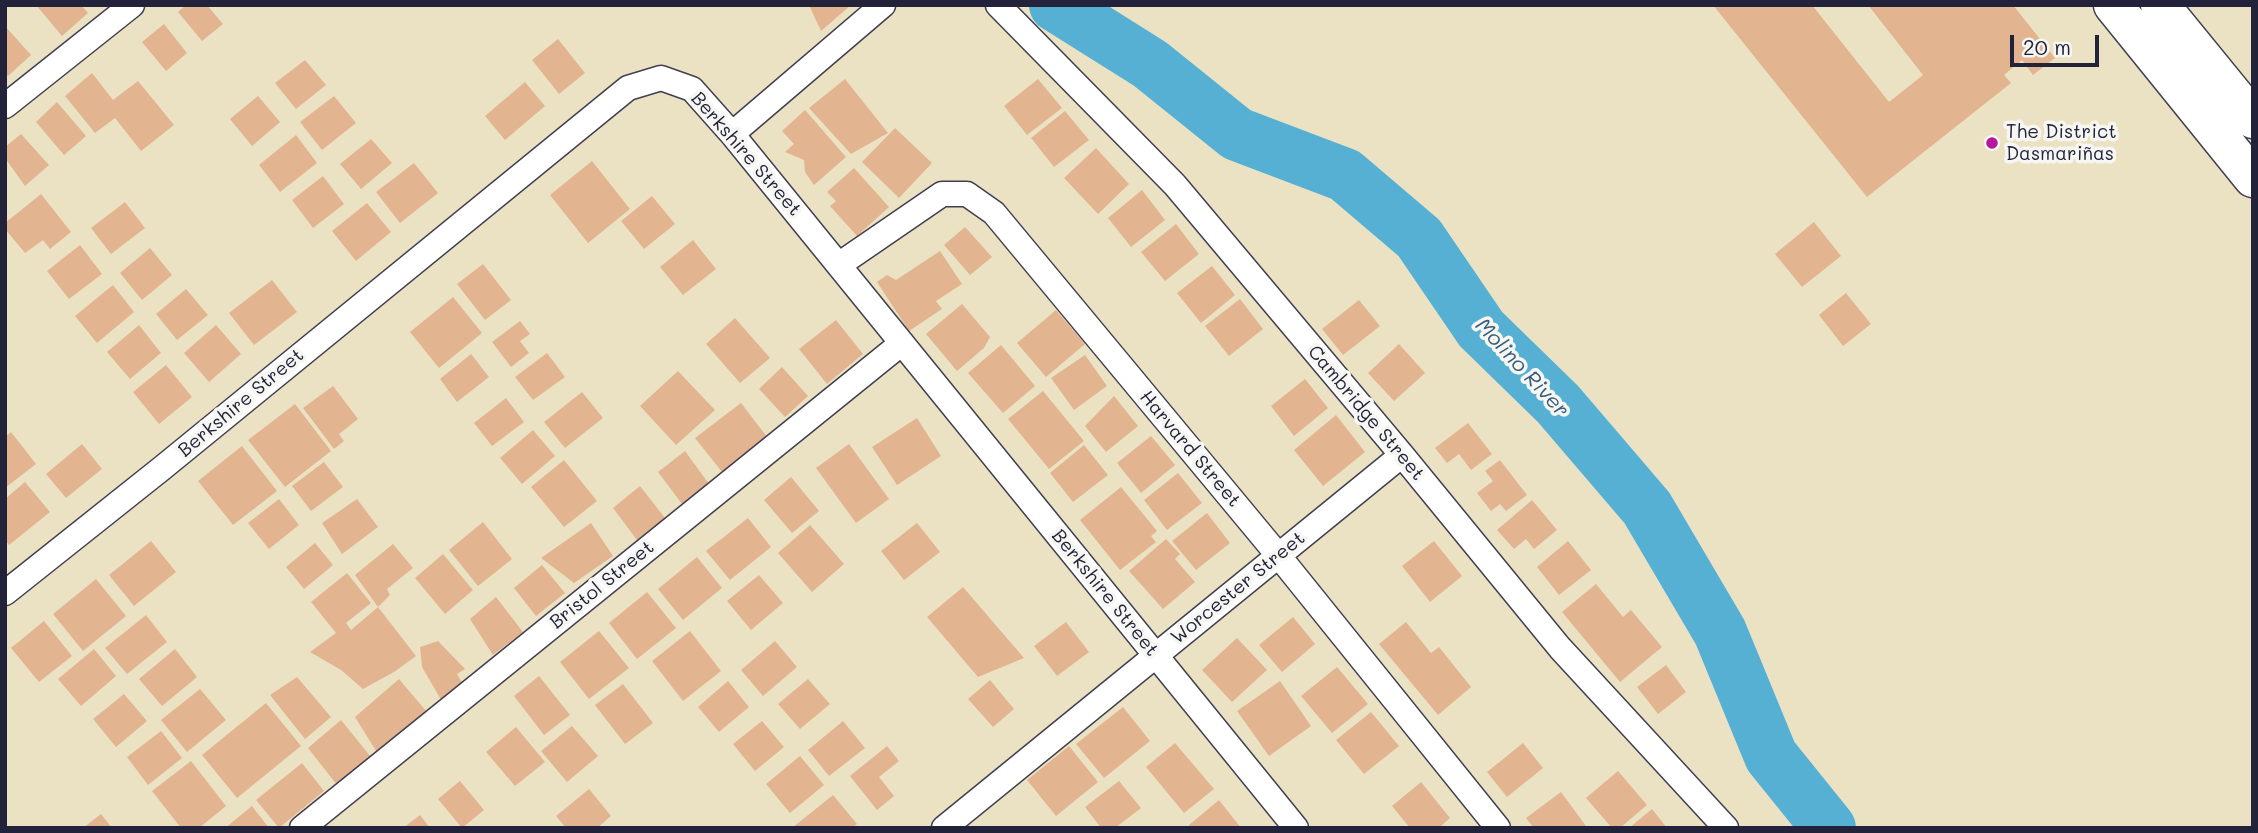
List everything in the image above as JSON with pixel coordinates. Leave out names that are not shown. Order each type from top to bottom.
[{"type":"main road","points":[[2113,5],[2253,177]]},
{"type":"main road","points":[[2160,5],[2253,118]]},
{"type":"street","points":[[5,106],[131,5]]},
{"type":"street","points":[[732,134],[883,5]]},
{"type":"street","name":"Cambridge Street","points":[[998,5],[1175,185],[1402,454],[1560,648],[1726,828]]},
{"type":"street","name":"Berkshire Street","points":[[5,593],[162,469],[628,88],[660,78],[692,89],[732,134],[1296,828]]},
{"type":"street","name":"Harvard Street","points":[[840,264],[942,194],[967,194],[994,213],[1278,555],[1498,828]]},
{"type":"street","name":"Bristol Street","points":[[302,828],[902,343]]},
{"type":"street","name":"Worcester Street","points":[[944,828],[1402,454]]},
{"type":"building","points":[[36,5],[81,5],[88,13],[62,36]]},
{"type":"building","points":[[186,5],[207,5],[223,24],[202,41],[178,12]]},
{"type":"building","points":[[809,5],[851,5],[821,31]]},
{"type":"building","points":[[1713,5],[1812,5],[1889,102],[1923,75],[1868,5],[2013,5],[2055,58],[2033,75],[2022,60],[2004,75],[2011,83],[1867,197]]},
{"type":"building","points":[[164,24],[187,53],[166,71],[142,42]]},
{"type":"building","points":[[5,26],[31,55],[8,76],[5,73]]},
{"type":"building","points":[[558,39],[585,73],[559,94],[532,60]]},
{"type":"building","points":[[305,60],[326,85],[296,109],[275,83]]},
{"type":"building","points":[[92,73],[113,100],[138,81],[174,125],[141,151],[115,118],[95,133],[65,96]]},
{"type":"building","points":[[845,79],[888,133],[851,154],[809,108]]},
{"type":"building","points":[[1038,79],[1062,108],[1027,135],[1004,106]]},
{"type":"building","points":[[525,82],[545,106],[505,140],[485,116]]},
{"type":"building","points":[[258,96],[280,122],[252,146],[230,119]]},
{"type":"building","points":[[334,96],[356,123],[322,150],[300,122]]},
{"type":"building","points":[[57,102],[86,136],[64,155],[36,122]]},
{"type":"building","points":[[805,110],[846,157],[814,185],[805,172],[804,160],[785,152],[794,144],[782,131]]},
{"type":"building","points":[[1065,111],[1089,140],[1054,167],[1031,138]]},
{"type":"building","points":[[895,128],[932,163],[899,198],[862,162]]},
{"type":"building","points":[[21,134],[49,165],[25,186],[5,158],[5,147]]},
{"type":"building","points":[[296,135],[317,163],[280,192],[259,165]]},
{"type":"building","points":[[371,139],[392,163],[361,189],[340,164]]},
{"type":"building","points":[[1096,148],[1129,184],[1098,214],[1064,178]]},
{"type":"building","points":[[592,161],[630,209],[588,243],[550,195]]},
{"type":"building","points":[[414,163],[438,193],[400,223],[376,192]]},
{"type":"building","points":[[854,168],[889,207],[857,236],[830,206],[836,201],[827,192]]},
{"type":"building","points":[[323,176],[344,204],[313,228],[292,200]]},
{"type":"building","points":[[1142,190],[1165,220],[1131,247],[1108,218]]},
{"type":"building","points":[[41,194],[71,232],[50,249],[43,240],[25,253],[5,229],[5,223]]},
{"type":"building","points":[[652,196],[675,224],[644,249],[621,221]]},
{"type":"building","points":[[125,202],[145,228],[111,254],[91,228]]},
{"type":"building","points":[[367,203],[391,232],[356,261],[332,231]]},
{"type":"building","points":[[1814,222],[1841,256],[1802,287],[1775,254]]},
{"type":"building","points":[[1176,224],[1199,254],[1165,281],[1141,252]]},
{"type":"building","points":[[965,227],[992,257],[970,275],[944,245]]},
{"type":"building","points":[[693,240],[716,269],[683,295],[660,267]]},
{"type":"building","points":[[80,245],[102,274],[69,299],[47,271]]},
{"type":"building","points":[[150,248],[172,275],[142,300],[120,273]]},
{"type":"building","points":[[940,251],[962,284],[936,301],[942,309],[909,331],[877,282],[887,275],[896,280]]},
{"type":"building","points":[[483,264],[511,300],[485,320],[457,284]]},
{"type":"building","points":[[1212,266],[1235,295],[1201,323],[1177,293]]},
{"type":"building","points":[[272,280],[297,312],[254,345],[229,313]]},
{"type":"building","points":[[113,285],[134,312],[97,343],[75,316]]},
{"type":"building","points":[[186,289],[208,315],[177,340],[156,314]]},
{"type":"building","points":[[1846,293],[1871,324],[1843,346],[1819,315]]},
{"type":"building","points":[[453,297],[482,333],[439,368],[410,332]]},
{"type":"building","points":[[1240,299],[1263,329],[1229,356],[1205,326]]},
{"type":"building","points":[[1359,300],[1380,326],[1343,355],[1322,329]]},
{"type":"building","points":[[962,304],[990,337],[984,348],[957,371],[926,334]]},
{"type":"building","points":[[1056,310],[1085,344],[1046,377],[1017,343]]},
{"type":"building","points":[[735,318],[770,358],[740,383],[706,344]]},
{"type":"building","points":[[836,320],[863,354],[827,384],[799,349]]},
{"type":"building","points":[[520,321],[530,334],[520,341],[529,353],[511,367],[492,342]]},
{"type":"building","points":[[139,325],[161,353],[130,379],[107,352]]},
{"type":"building","points":[[216,325],[241,354],[209,382],[184,353]]},
{"type":"building","points":[[1399,344],[1425,373],[1394,401],[1368,373]]},
{"type":"building","points":[[1001,345],[1035,386],[1003,413],[968,373]]},
{"type":"building","points":[[547,353],[565,377],[533,400],[515,377]]},
{"type":"building","points":[[471,354],[489,377],[457,402],[440,379]]},
{"type":"building","points":[[1085,355],[1107,386],[1074,410],[1051,378]]},
{"type":"building","points":[[166,365],[192,397],[159,424],[133,392]]},
{"type":"building","points":[[782,367],[808,396],[785,417],[759,389]]},
{"type":"building","points":[[678,371],[715,410],[676,445],[640,406]]},
{"type":"building","points":[[1305,379],[1328,408],[1294,436],[1271,406]]},
{"type":"building","points":[[333,386],[358,419],[339,434],[344,441],[334,449],[303,408]]},
{"type":"building","points":[[1043,391],[1084,441],[1049,469],[1008,419]]},
{"type":"building","points":[[582,392],[603,418],[565,448],[544,422]]},
{"type":"building","points":[[1114,396],[1138,426],[1106,452],[1085,426]]},
{"type":"building","points":[[506,398],[524,422],[492,446],[474,423]]},
{"type":"building","points":[[741,403],[771,442],[726,477],[695,438]]},
{"type":"building","points":[[295,404],[331,451],[285,487],[248,440]]},
{"type":"building","points":[[1336,415],[1365,452],[1323,486],[1294,450]]},
{"type":"building","points":[[917,418],[941,456],[897,485],[872,447]]},
{"type":"building","points":[[1468,423],[1492,454],[1471,470],[1459,454],[1447,463],[1435,448]]},
{"type":"building","points":[[533,430],[555,456],[522,484],[500,458]]},
{"type":"building","points":[[11,432],[36,464],[5,488],[5,437]]},
{"type":"building","points":[[1151,436],[1175,465],[1141,493],[1117,463]]},
{"type":"building","points":[[82,444],[102,469],[66,498],[46,474]]},
{"type":"building","points":[[849,444],[889,499],[856,523],[816,468]]},
{"type":"building","points":[[1084,445],[1108,475],[1073,502],[1050,473]]},
{"type":"building","points":[[242,446],[277,491],[233,525],[198,481]]},
{"type":"building","points":[[685,451],[709,484],[682,504],[658,472]]},
{"type":"building","points":[[564,460],[597,501],[564,527],[531,487]]},
{"type":"building","points":[[1500,460],[1527,495],[1506,511],[1500,504],[1491,511],[1477,493],[1493,481],[1485,471]]},
{"type":"building","points":[[324,462],[343,487],[311,511],[292,486]]},
{"type":"building","points":[[1178,473],[1202,503],[1167,530],[1144,500]]},
{"type":"building","points":[[791,477],[819,511],[792,533],[764,500]]},
{"type":"building","points":[[25,482],[50,512],[9,545],[5,540],[5,499]]},
{"type":"building","points":[[640,486],[665,518],[637,540],[613,508]]},
{"type":"building","points":[[1121,487],[1157,531],[1151,536],[1156,542],[1120,570],[1080,520]]},
{"type":"building","points":[[279,499],[299,525],[269,549],[248,523]]},
{"type":"building","points":[[357,499],[378,527],[342,554],[322,523]]},
{"type":"building","points":[[1532,500],[1557,530],[1534,549],[1526,539],[1514,549],[1497,530]]},
{"type":"building","points":[[1207,513],[1230,543],[1196,570],[1172,541]]},
{"type":"building","points":[[748,518],[771,547],[730,580],[706,551]]},
{"type":"building","points":[[483,522],[512,559],[478,586],[449,550]]},
{"type":"building","points":[[591,523],[613,556],[574,583],[541,558]]},
{"type":"building","points":[[917,523],[940,552],[904,580],[881,551]]},
{"type":"building","points":[[810,525],[844,564],[812,592],[778,553]]},
{"type":"building","points":[[1166,539],[1180,554],[1175,559],[1195,582],[1163,609],[1129,571]]},
{"type":"building","points":[[151,541],[176,572],[134,606],[109,575]]},
{"type":"building","points":[[1434,541],[1462,576],[1430,602],[1402,566]]},
{"type":"building","points":[[1568,541],[1591,570],[1559,595],[1537,567]]},
{"type":"building","points":[[315,543],[333,565],[304,589],[286,567]]},
{"type":"building","points":[[393,544],[413,568],[387,589],[390,595],[378,607],[355,575]]},
{"type":"building","points":[[443,554],[473,590],[445,614],[415,578]]},
{"type":"building","points":[[697,557],[722,588],[683,620],[658,589]]},
{"type":"building","points":[[542,565],[565,593],[536,616],[514,588]]},
{"type":"building","points":[[347,573],[371,603],[346,623],[351,630],[378,607],[416,656],[363,689],[341,670],[310,652],[336,633],[311,602]]},
{"type":"building","points":[[759,575],[783,603],[751,630],[727,601]]},
{"type":"building","points":[[96,579],[126,616],[83,651],[53,614]]},
{"type":"building","points":[[1596,584],[1623,617],[1631,610],[1662,647],[1620,682],[1562,612]]},
{"type":"building","points":[[963,587],[1024,658],[978,677],[927,617]]},
{"type":"building","points":[[647,592],[676,628],[637,659],[609,623]]},
{"type":"building","points":[[496,597],[523,632],[493,655],[470,619]]},
{"type":"building","points":[[146,615],[167,642],[127,674],[105,648]]},
{"type":"building","points":[[1293,617],[1315,644],[1282,672],[1259,645]]},
{"type":"building","points":[[44,621],[72,656],[39,682],[11,648]]},
{"type":"building","points":[[1066,622],[1089,652],[1057,676],[1034,646]]},
{"type":"building","points":[[1406,622],[1431,653],[1439,647],[1471,687],[1438,715],[1379,644]]},
{"type":"building","points":[[599,631],[629,668],[589,699],[560,662]]},
{"type":"building","points":[[690,631],[721,671],[683,701],[652,661]]},
{"type":"building","points":[[1237,638],[1267,670],[1232,702],[1202,670]]},
{"type":"building","points":[[438,641],[465,669],[457,674],[464,686],[444,705],[422,667],[420,647]]},
{"type":"building","points":[[775,641],[797,667],[763,696],[741,670]]},
{"type":"building","points":[[94,649],[116,676],[81,706],[58,679]]},
{"type":"building","points":[[175,649],[197,677],[162,706],[139,679]]},
{"type":"building","points":[[1666,665],[1686,692],[1658,714],[1637,687]]},
{"type":"building","points":[[1337,667],[1368,704],[1332,733],[1301,696]]},
{"type":"building","points":[[539,676],[570,715],[544,735],[514,696]]},
{"type":"building","points":[[297,677],[331,717],[305,739],[270,695]]},
{"type":"building","points":[[399,679],[427,712],[378,754],[355,717]]},
{"type":"building","points":[[808,679],[830,704],[800,729],[778,704]]},
{"type":"building","points":[[990,680],[1014,709],[993,727],[968,699]]},
{"type":"building","points":[[728,681],[749,707],[719,732],[698,707]]},
{"type":"building","points":[[1280,681],[1311,726],[1269,756],[1237,711]]},
{"type":"building","points":[[623,684],[653,723],[625,744],[595,705]]},
{"type":"building","points":[[200,689],[226,720],[187,752],[161,720]]},
{"type":"building","points":[[124,694],[147,721],[116,747],[93,719]]},
{"type":"building","points":[[266,703],[301,746],[237,798],[202,755]]},
{"type":"building","points":[[1123,707],[1150,741],[1104,778],[1076,744]]},
{"type":"building","points":[[1371,712],[1399,746],[1364,774],[1336,740]]},
{"type":"building","points":[[341,720],[371,757],[337,785],[308,748]]},
{"type":"building","points":[[762,721],[784,747],[755,771],[733,744]]},
{"type":"building","points":[[843,721],[865,748],[829,776],[808,750]]},
{"type":"building","points":[[572,726],[598,756],[567,782],[541,751]]},
{"type":"building","points":[[516,727],[545,762],[515,786],[486,752]]},
{"type":"building","points":[[161,731],[182,758],[148,785],[127,757]]},
{"type":"building","points":[[1175,743],[1214,789],[1184,813],[1146,767]]},
{"type":"building","points":[[1523,743],[1543,768],[1507,797],[1487,772]]},
{"type":"building","points":[[887,746],[899,761],[879,777],[894,796],[877,810],[850,776]]},
{"type":"building","points":[[1069,746],[1098,782],[1056,816],[1027,780]]},
{"type":"building","points":[[800,756],[824,785],[790,813],[766,784]]},
{"type":"building","points":[[191,761],[226,806],[199,828],[181,828],[152,791]]},
{"type":"building","points":[[302,763],[324,791],[279,828],[256,800]]},
{"type":"building","points":[[1618,771],[1647,805],[1620,828],[1612,828],[1586,798]]},
{"type":"building","points":[[460,781],[484,810],[462,828],[438,799]]},
{"type":"building","points":[[1119,781],[1141,808],[1115,828],[1101,828],[1085,807]]},
{"type":"building","points":[[1421,782],[1450,818],[1439,828],[1410,828],[1392,806]]},
{"type":"building","points":[[589,789],[611,816],[597,828],[566,828],[556,816]]},
{"type":"building","points":[[1561,792],[1586,826],[1534,828],[1526,818]]},
{"type":"building","points":[[833,795],[857,824],[852,828],[792,828]]},
{"type":"building","points":[[1219,800],[1241,828],[1191,828],[1189,825]]},
{"type":"building","points":[[252,806],[269,828],[225,828]]},
{"type":"building","points":[[1652,809],[1667,828],[1629,828]]},
{"type":"building","points":[[101,814],[112,828],[83,828]]},
{"type":"building","points":[[420,815],[430,828],[403,828]]},
{"type":"waterway","name":"Molino River","points":[[1056,5],[1150,64],[1237,134],[1345,175],[1419,238],[1481,329],[1558,404],[1647,508],[1720,632],[1771,756],[1829,828]]},
{"type":"place","name":"The District Dasmariñas","points":[[1992,143]]}]
